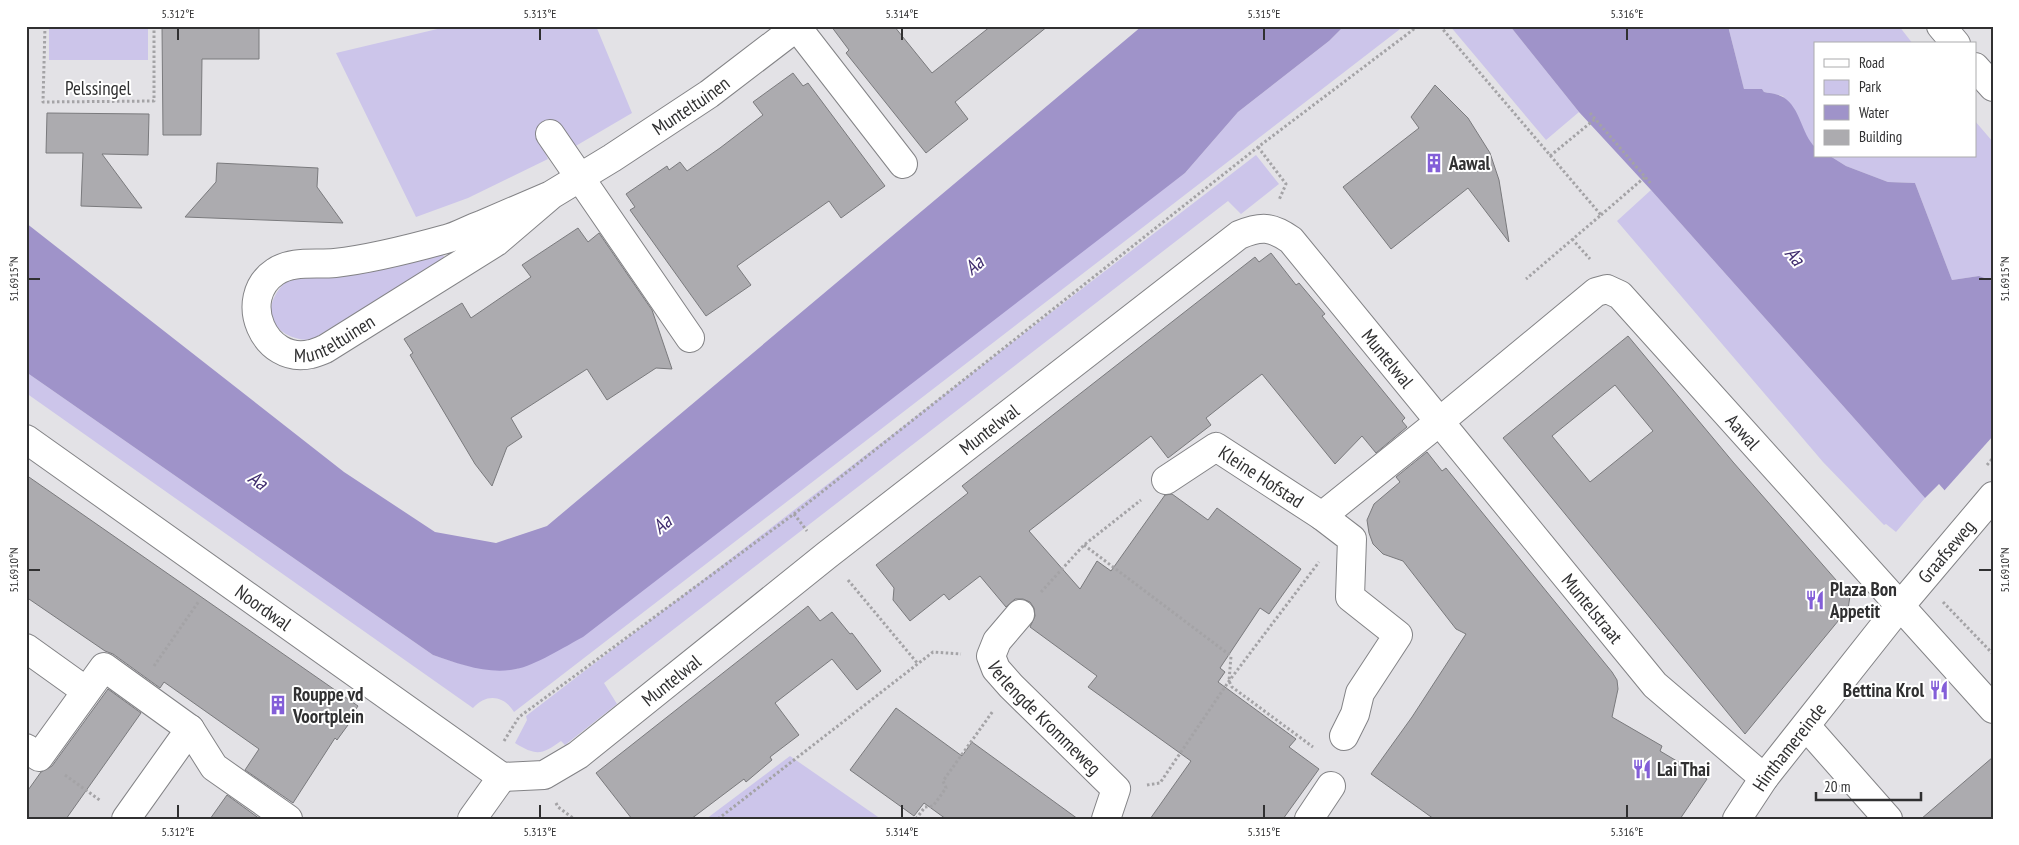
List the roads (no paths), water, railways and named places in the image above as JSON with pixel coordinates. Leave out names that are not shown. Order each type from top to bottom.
[{"type":"street","points":[[1941,26],[1954,42]]},
{"type":"street","name":"Munteltuinen","points":[[551,196],[447,239],[335,263],[289,265],[275,272],[264,283],[257,297],[256,313],[260,327],[268,341],[280,350],[295,355],[310,355],[325,349],[496,242],[551,196],[709,94],[797,27],[903,164]]},
{"type":"street","points":[[1976,68],[1993,87]]},
{"type":"street","points":[[550,134],[690,338]]},
{"type":"street","name":"Muntelwal","points":[[495,772],[544,775],[578,756],[827,555],[1239,234],[1254,229],[1268,228],[1281,233],[1290,240],[1439,422]]},
{"type":"street","name":"Aawal","points":[[1439,422],[1596,292],[1607,289],[1620,294],[1993,708]]},
{"type":"street","name":"Kleine Hofstad","points":[[1166,480],[1216,447],[1322,516],[1439,422]]},
{"type":"street","name":"Muntelstraat","points":[[1439,422],[1655,685],[1764,778]]},
{"type":"street","name":"Noordwal","points":[[26,439],[495,772]]},
{"type":"street","name":"Graafseweg","points":[[1900,606],[1993,496]]},
{"type":"street","points":[[1322,516],[1352,539],[1350,597],[1398,635],[1360,693],[1355,714],[1344,736]]},
{"type":"street","name":"Hinthamereinde","points":[[1737,819],[1764,778],[1900,606]]},
{"type":"street","name":"Verlengde Krommeweg","points":[[1020,614],[997,641],[991,656],[996,669],[1116,789],[1106,819]]},
{"type":"street","points":[[26,648],[86,691]]},
{"type":"street","points":[[33,752],[86,691],[104,667],[190,729],[214,767],[288,819]]},
{"type":"street","points":[[1806,726],[1888,819]]},
{"type":"street","points":[[117,812],[190,729]]},
{"type":"street","points":[[472,819],[495,772]]},
{"type":"street","points":[[1308,819],[1331,786]]},
{"type":"water","name":"Aa","points":[[1142,26],[1344,26],[1329,41],[1238,112],[1185,173],[583,637],[541,660],[523,667],[495,671],[485,670],[433,655],[26,372],[26,223],[344,472],[435,532],[496,543],[547,526]]},
{"type":"water","name":"Aa","points":[[1510,26],[1728,26],[1744,89],[1762,89],[1764,92],[1781,96],[1789,102],[1794,108],[1810,142],[1814,146],[1814,158],[1833,158],[1846,166],[1888,182],[1915,183],[1952,280],[1979,276],[1993,281],[1993,545],[1939,484],[1925,498],[1651,190],[1579,112]]},
{"type":"place","name":"Aawal","points":[[1434,163]]},
{"type":"place","name":"Plaza Bon Appetit","points":[[1815,600]]},
{"type":"place","name":"Bettina Krol","points":[[1939,690]]},
{"type":"place","name":"Rouppe vd Voortplein","points":[[278,705]]},
{"type":"place","name":"Lai Thai","points":[[1642,769]]}]
